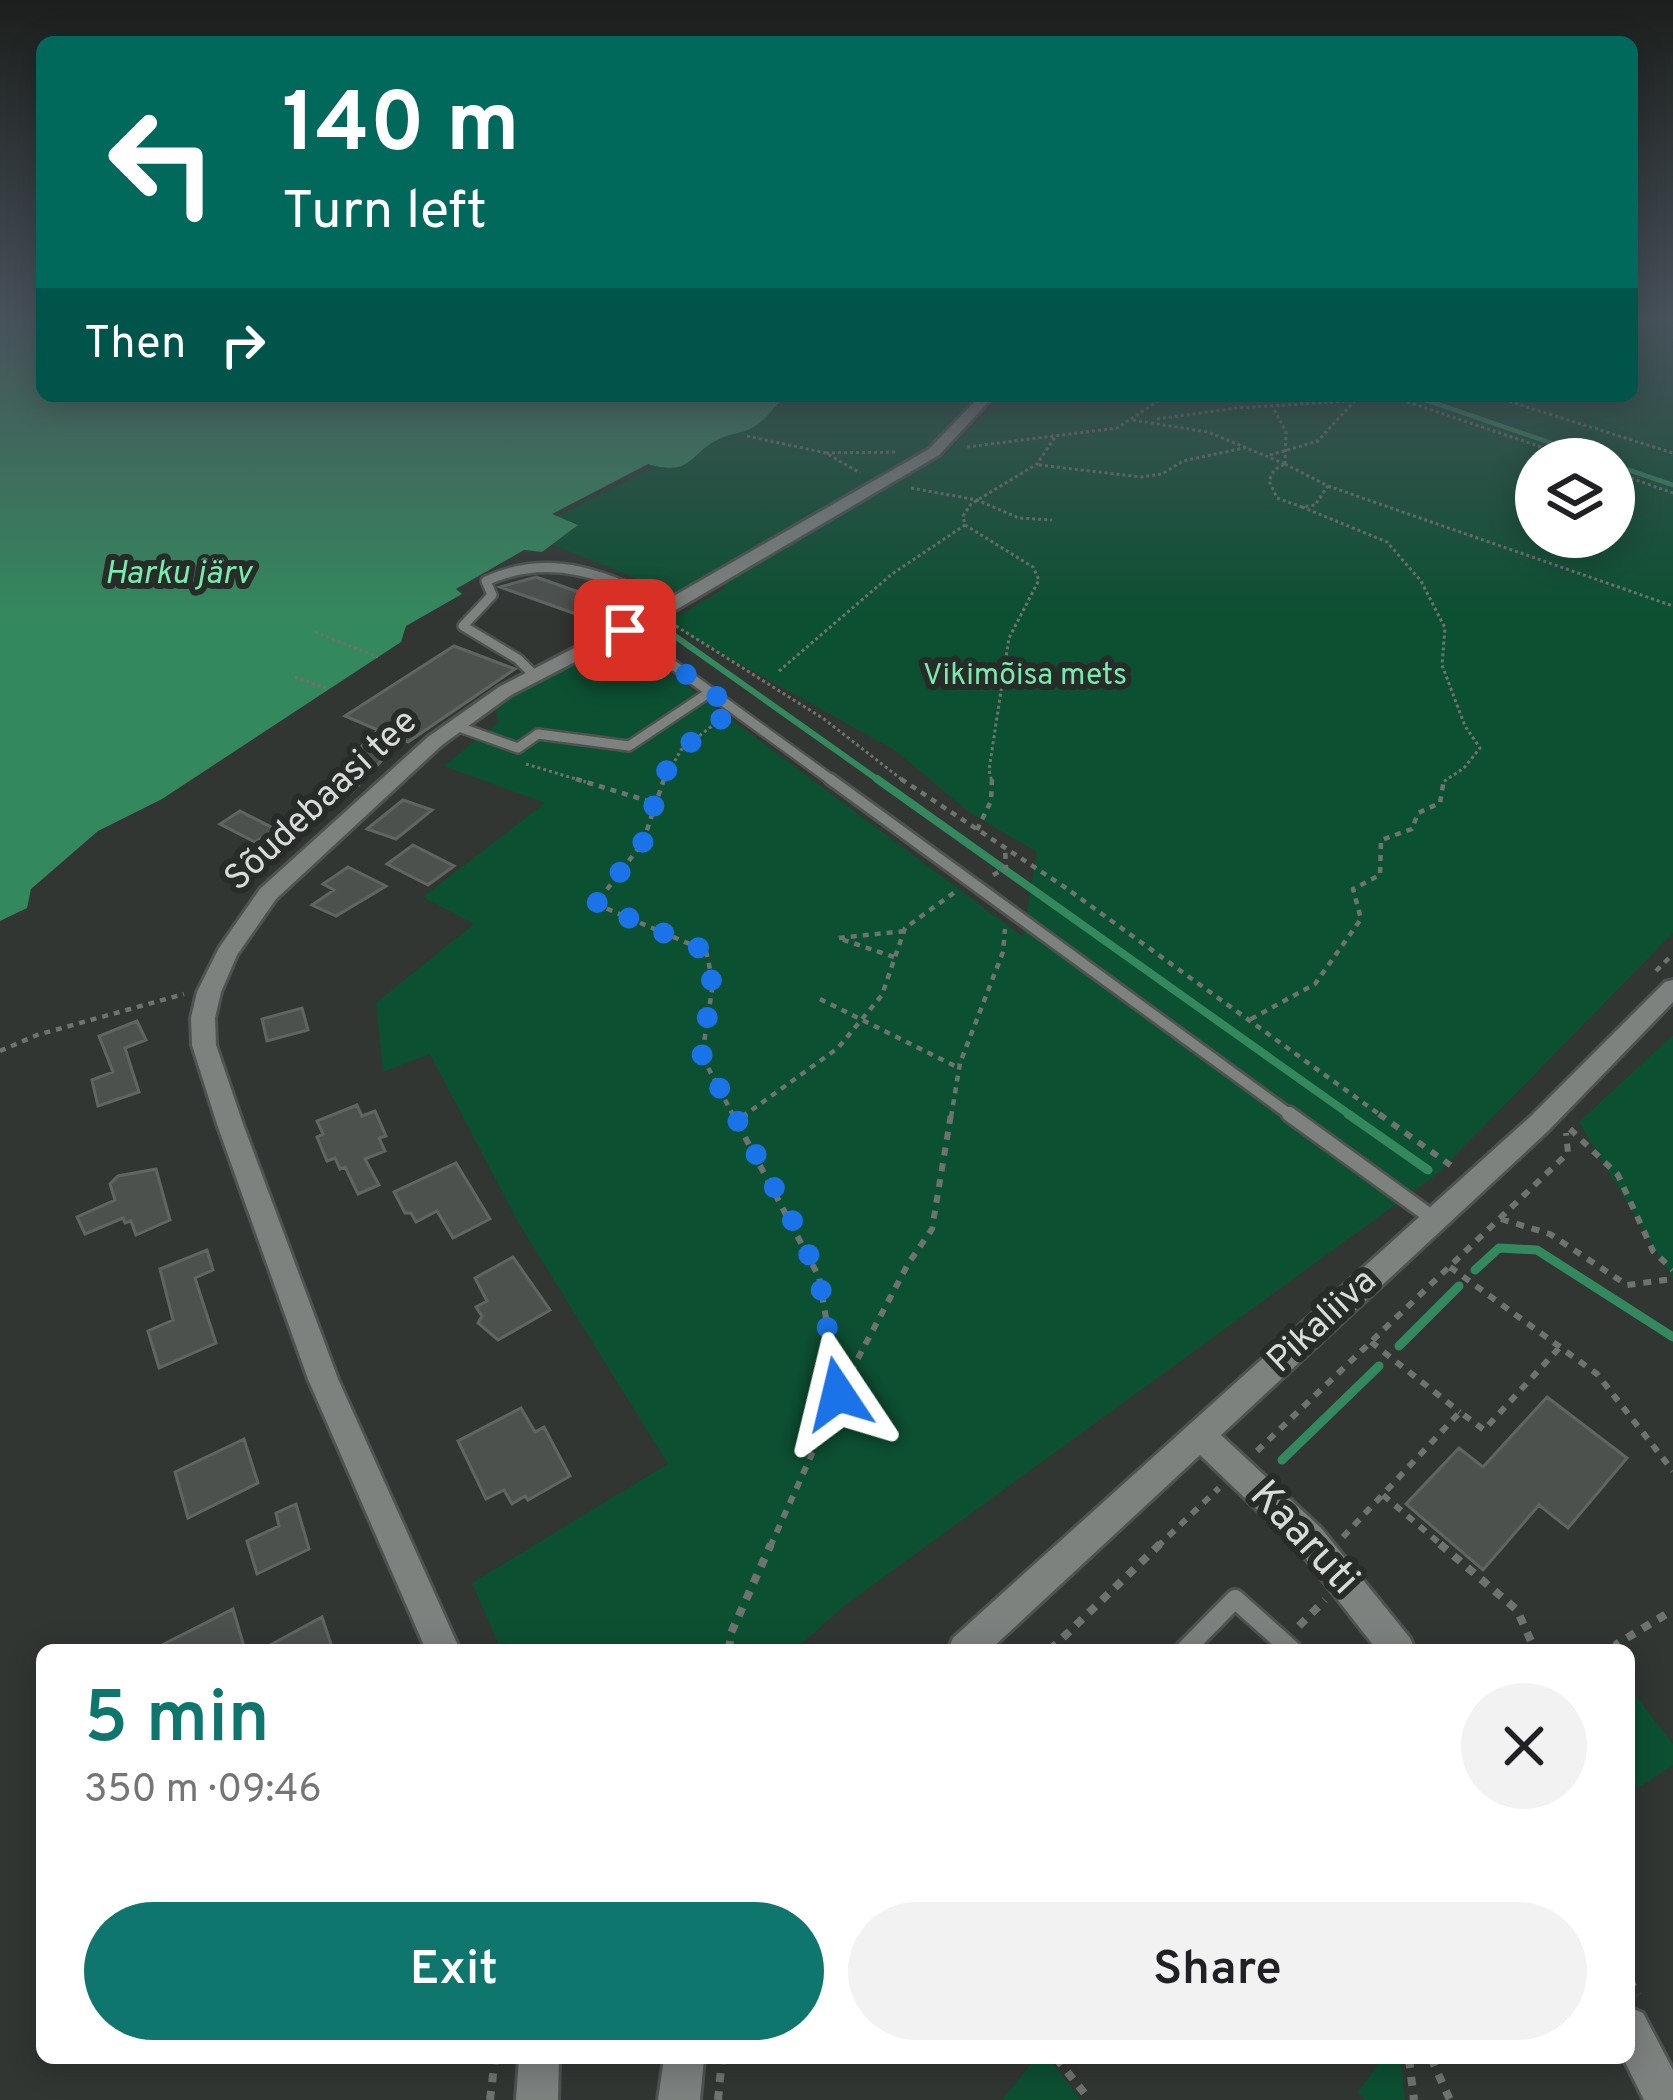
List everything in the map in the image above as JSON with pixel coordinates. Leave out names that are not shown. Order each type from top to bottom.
[{"type":"street","name":"Sõudebaasi tee","points":[[439,1644],[323,1379],[230,1124],[204,1046],[209,992],[227,953],[268,894],[354,811],[456,726],[934,452],[967,417]]},
{"type":"street","name":"Pikaliiva","points":[[972,1644],[1200,1436],[1423,1212],[1539,1124],[1665,979]]},
{"type":"street","name":"Kaaruti","points":[[1200,1436],[1334,1566],[1383,1644]]},
{"type":"street","points":[[1635,2039],[1666,2100]]},
{"type":"street","points":[[679,2100],[683,2064]]},
{"type":"lane","points":[[536,676],[519,655],[473,637],[463,626],[491,595],[487,581],[513,566],[574,567],[622,583],[662,610]]},
{"type":"lane","points":[[625,630],[1423,1212]]},
{"type":"lane","points":[[456,726],[518,748],[538,734],[609,746],[635,744],[710,692]]},
{"type":"lane","points":[[1191,1644],[1235,1599],[1285,1644]]},
{"type":"path","points":[[1133,420],[1137,417]]},
{"type":"path","points":[[747,436],[826,453],[934,452],[1089,433],[1133,420],[1174,417]]},
{"type":"path","points":[[1278,417],[1286,432],[1285,464]]},
{"type":"path","points":[[1264,456],[1306,451],[1332,431],[1338,417]]},
{"type":"path","points":[[1453,417],[1515,438]]},
{"type":"path","points":[[1559,417],[1673,453]]},
{"type":"path","points":[[1156,419],[1244,448],[1328,486],[1673,606]]},
{"type":"path","points":[[977,830],[992,804],[994,783],[989,770],[1004,661],[1016,619],[1032,599],[1039,580],[1033,567],[965,525],[963,516],[977,500],[1037,464],[1054,437]]},
{"type":"path","points":[[1037,464],[1141,477],[1162,473],[1183,461],[1244,448]]},
{"type":"path","points":[[826,453],[883,481],[977,500],[1019,518],[1052,520]]},
{"type":"path","points":[[1252,1018],[1315,984],[1361,919],[1353,889],[1380,875],[1381,840],[1412,829],[1418,813],[1440,803],[1444,778],[1464,768],[1480,748],[1465,726],[1442,665],[1445,628],[1421,580],[1387,542],[1277,498],[1269,481],[1274,470],[1285,464]]},
{"type":"path","points":[[1635,479],[1673,493]]},
{"type":"path","points":[[1302,507],[1315,505],[1328,486]]},
{"type":"path","points":[[779,670],[892,574],[965,525]]},
{"type":"path","points":[[662,610],[1252,1018],[1453,1167],[1423,1212]]},
{"type":"path","points":[[315,632],[378,657]]},
{"type":"path","points":[[295,677],[329,689]]},
{"type":"path","points":[[734,709],[681,750],[663,776],[643,842],[596,904],[706,951],[712,983],[702,1056],[819,1277],[838,1394]]},
{"type":"path","points":[[518,748],[510,758],[658,804]]},
{"type":"path","points":[[1004,870],[1005,848]]},
{"type":"path","points":[[736,1120],[785,1090],[838,1048],[882,995],[904,931],[943,897],[975,884]]},
{"type":"path","points":[[730,1644],[838,1394],[932,1229],[959,1068],[1012,913]]},
{"type":"path","points":[[894,957],[838,938],[904,931]]},
{"type":"path","points":[[1665,979],[1673,954]]},
{"type":"path","points":[[0,1051],[37,1035],[209,992]]},
{"type":"path","points":[[820,999],[959,1068]]},
{"type":"path","points":[[1056,1644],[1568,1153],[1565,1126],[1618,1175],[1653,1251],[1673,1270]]},
{"type":"path","points":[[1501,1219],[1550,1234],[1627,1285],[1673,1279]]},
{"type":"path","points":[[1450,1267],[1598,1374],[1673,1472]]},
{"type":"path","points":[[1371,1342],[1484,1430],[1560,1347]]},
{"type":"path","points":[[1339,1541],[1460,1412]]},
{"type":"path","points":[[1383,1495],[1517,1610],[1532,1644]]},
{"type":"path","points":[[1617,1644],[1673,1610]]},
{"type":"path","points":[[490,2100],[494,2064]]},
{"type":"path","points":[[718,2100],[721,2064]]},
{"type":"path","points":[[1061,2064],[1090,2100]]},
{"type":"path","points":[[1410,2064],[1414,2100]]},
{"type":"path","points":[[1434,2064],[1450,2100]]},
{"type":"green space","points":[[705,417],[958,417],[925,451],[678,595],[553,545],[577,525],[557,517],[653,467],[648,464]]},
{"type":"green space","name":"Vikimõisa mets","points":[[981,417],[1673,417],[1673,933],[1436,1175],[844,1606],[802,1644],[498,1644],[472,1583],[668,1464],[518,1222],[430,1054],[383,1072],[376,1003],[474,924],[423,897],[545,803],[444,766],[499,722],[496,711],[523,689],[622,638],[1023,937],[1037,852],[969,812],[896,751],[667,623],[725,588],[721,579],[943,456]]},
{"type":"green space","points":[[1673,1035],[1673,1279],[1579,1122]]},
{"type":"green space","points":[[1635,1695],[1673,1744],[1673,1765],[1638,1788]]},
{"type":"green space","points":[[1031,2064],[1053,2064],[1081,2100],[1002,2100]]},
{"type":"green space","points":[[1402,2064],[1405,2100],[1365,2100],[1358,2092],[1377,2066]]},
{"type":"water","name":"Harku järv","points":[[0,417],[766,417],[713,442],[683,465],[648,464],[552,514],[578,525],[542,552],[524,550],[456,589],[462,594],[406,626],[401,642],[162,799],[98,831],[31,889],[27,908],[0,921]]},
{"type":"building","points":[[536,577],[613,604],[590,619],[500,587]]},
{"type":"building","points":[[454,646],[515,669],[408,742],[402,739],[350,794],[320,788],[378,730],[345,716]]},
{"type":"building","points":[[403,800],[432,810],[396,839],[367,829]]},
{"type":"building","points":[[240,811],[275,829],[255,842],[220,824]]},
{"type":"building","points":[[413,845],[454,866],[428,885],[387,864]]},
{"type":"building","points":[[348,867],[386,886],[336,916],[312,905],[334,890],[323,884]]},
{"type":"building","points":[[302,1008],[308,1030],[267,1041],[262,1019]]},
{"type":"building","points":[[137,1021],[146,1040],[125,1048],[139,1092],[98,1106],[92,1080],[113,1072],[99,1036]]},
{"type":"building","points":[[357,1105],[362,1116],[375,1111],[386,1136],[379,1138],[385,1151],[365,1159],[379,1185],[358,1194],[345,1167],[340,1169],[335,1158],[327,1161],[317,1137],[323,1134],[317,1121]]},
{"type":"building","points":[[456,1163],[490,1219],[453,1238],[437,1211],[416,1222],[394,1192]]},
{"type":"building","points":[[156,1169],[170,1220],[136,1235],[131,1221],[125,1223],[123,1218],[85,1234],[77,1217],[115,1200],[110,1184],[118,1176]]},
{"type":"building","points":[[207,1250],[213,1270],[195,1278],[216,1343],[159,1368],[148,1331],[173,1320],[160,1269]]},
{"type":"building","points":[[513,1257],[550,1310],[498,1340],[478,1323],[482,1316],[476,1307],[487,1301],[475,1278]]},
{"type":"building","points":[[1547,1397],[1627,1458],[1568,1528],[1539,1505],[1483,1570],[1406,1504],[1459,1448],[1483,1467]]},
{"type":"building","points":[[521,1408],[535,1432],[544,1427],[570,1476],[528,1500],[525,1496],[512,1504],[504,1490],[486,1499],[458,1441]]},
{"type":"building","points":[[244,1439],[258,1483],[188,1518],[175,1472]]},
{"type":"building","points":[[296,1504],[309,1549],[257,1574],[247,1541],[279,1526],[276,1513]]},
{"type":"building","points":[[233,1609],[243,1644],[164,1644]]},
{"type":"building","points":[[322,1617],[331,1644],[272,1644]]},
{"type":"waterway","points":[[1475,417],[1537,438]]},
{"type":"waterway","points":[[1635,472],[1673,485]]},
{"type":"waterway","points":[[655,622],[881,782]]},
{"type":"waterway","points":[[877,779],[1353,1117]]},
{"type":"waterway","points":[[1348,1114],[1428,1170]]},
{"type":"waterway","points":[[1475,1270],[1499,1248],[1537,1250],[1673,1337]]},
{"type":"waterway","points":[[1399,1346],[1459,1286]]},
{"type":"waterway","points":[[1282,1460],[1379,1366]]},
{"type":"route","points":[[625,630],[734,709],[681,750],[663,776],[662,793],[643,842],[596,904],[706,951],[712,983],[702,1056],[819,1277],[838,1394]]}]
